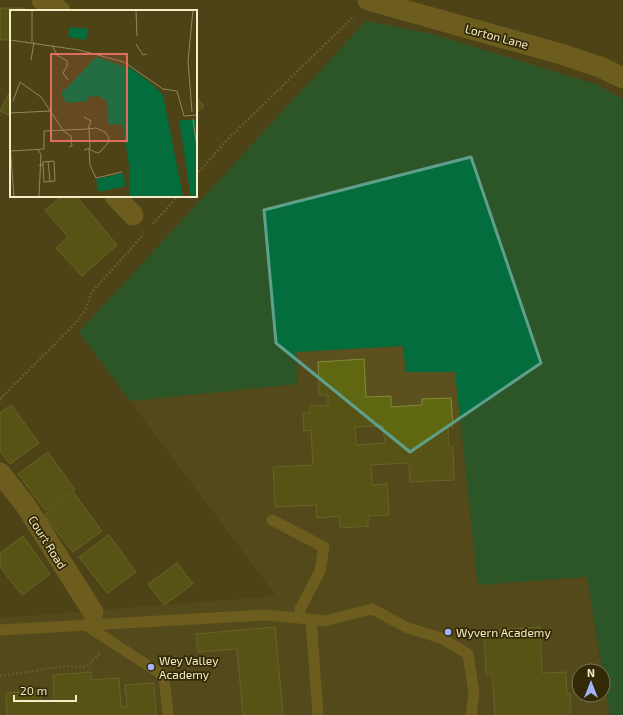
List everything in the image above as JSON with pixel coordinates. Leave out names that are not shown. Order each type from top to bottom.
[{"type":"street","points":[[42,0],[58,10]]},
{"type":"street","name":"Lorton Lane","points":[[369,0],[561,54],[600,67],[623,78]]},
{"type":"street","points":[[116,197],[140,223]]},
{"type":"street","name":"Court Road","points":[[0,473],[24,503],[91,621]]},
{"type":"lane","points":[[272,520],[324,547],[320,571],[300,609],[299,618]]},
{"type":"lane","points":[[0,630],[91,621],[264,615],[324,621],[372,609],[408,628],[441,638],[468,654],[474,693],[471,715]]},
{"type":"lane","points":[[311,620],[318,715]]},
{"type":"lane","points":[[91,621],[111,641],[164,676],[168,715]]},
{"type":"path","points":[[197,175],[228,139],[369,0]]},
{"type":"path","points":[[152,224],[177,197]]},
{"type":"path","points":[[0,399],[73,326],[85,311],[92,292],[140,223]]},
{"type":"path","points":[[0,676],[66,666],[86,666],[111,641]]},
{"type":"highlighted area","points":[[471,157],[541,363],[410,452],[276,343],[264,210]]},
{"type":"shaded area","points":[[403,346],[406,372],[455,372],[478,585],[587,577],[601,663],[571,663],[571,703],[608,703],[610,715],[0,715],[0,618],[276,596],[130,401],[298,384],[296,352]]},
{"type":"green space","points":[[366,21],[432,34],[595,84],[623,99],[623,715],[610,715],[608,703],[611,703],[611,663],[601,663],[587,577],[478,585],[455,372],[406,372],[403,346],[296,352],[298,384],[130,401],[79,332]]},
{"type":"building","points":[[0,8],[24,8],[24,10],[10,10],[10,40],[0,40]]},
{"type":"building","points":[[9,93],[10,94],[10,116],[0,111]]},
{"type":"building","points":[[197,98],[204,106],[197,112]]},
{"type":"building","points":[[61,197],[77,197],[117,245],[82,276],[56,248],[68,237],[45,210]]},
{"type":"building","points":[[364,359],[366,397],[391,396],[391,407],[422,405],[422,399],[451,398],[453,427],[448,427],[449,446],[453,446],[454,480],[410,482],[409,463],[371,465],[372,485],[387,484],[389,515],[368,516],[368,526],[340,528],[339,516],[317,518],[316,505],[275,507],[273,467],[313,465],[311,430],[304,431],[303,413],[310,413],[310,406],[328,405],[328,395],[319,395],[318,362]],"holes":[[[383,426],[385,443],[356,445],[355,427]]]},
{"type":"building","points":[[11,405],[39,443],[10,464],[0,451],[0,413]]},
{"type":"building","points":[[48,452],[75,490],[46,511],[18,474]]},
{"type":"building","points":[[74,493],[102,531],[73,552],[44,515]]},
{"type":"building","points":[[109,535],[136,572],[107,593],[79,557]]},
{"type":"building","points":[[23,536],[50,574],[22,595],[0,567],[0,553]]},
{"type":"building","points":[[177,563],[193,584],[164,605],[148,584]]},
{"type":"building","points":[[275,627],[283,715],[243,715],[237,649],[198,652],[196,634]]},
{"type":"building","points":[[540,627],[542,673],[566,672],[567,694],[570,694],[571,713],[568,713],[568,715],[495,715],[492,674],[486,674],[484,631]]},
{"type":"building","points":[[91,672],[91,680],[119,678],[121,707],[127,707],[125,685],[154,683],[156,715],[7,715],[6,693],[41,691],[41,701],[54,700],[53,675]]},
{"type":"place","name":"Wyvern Academy","points":[[448,632]]},
{"type":"place","name":"Wey Valley Academy","points":[[151,667]]}]
